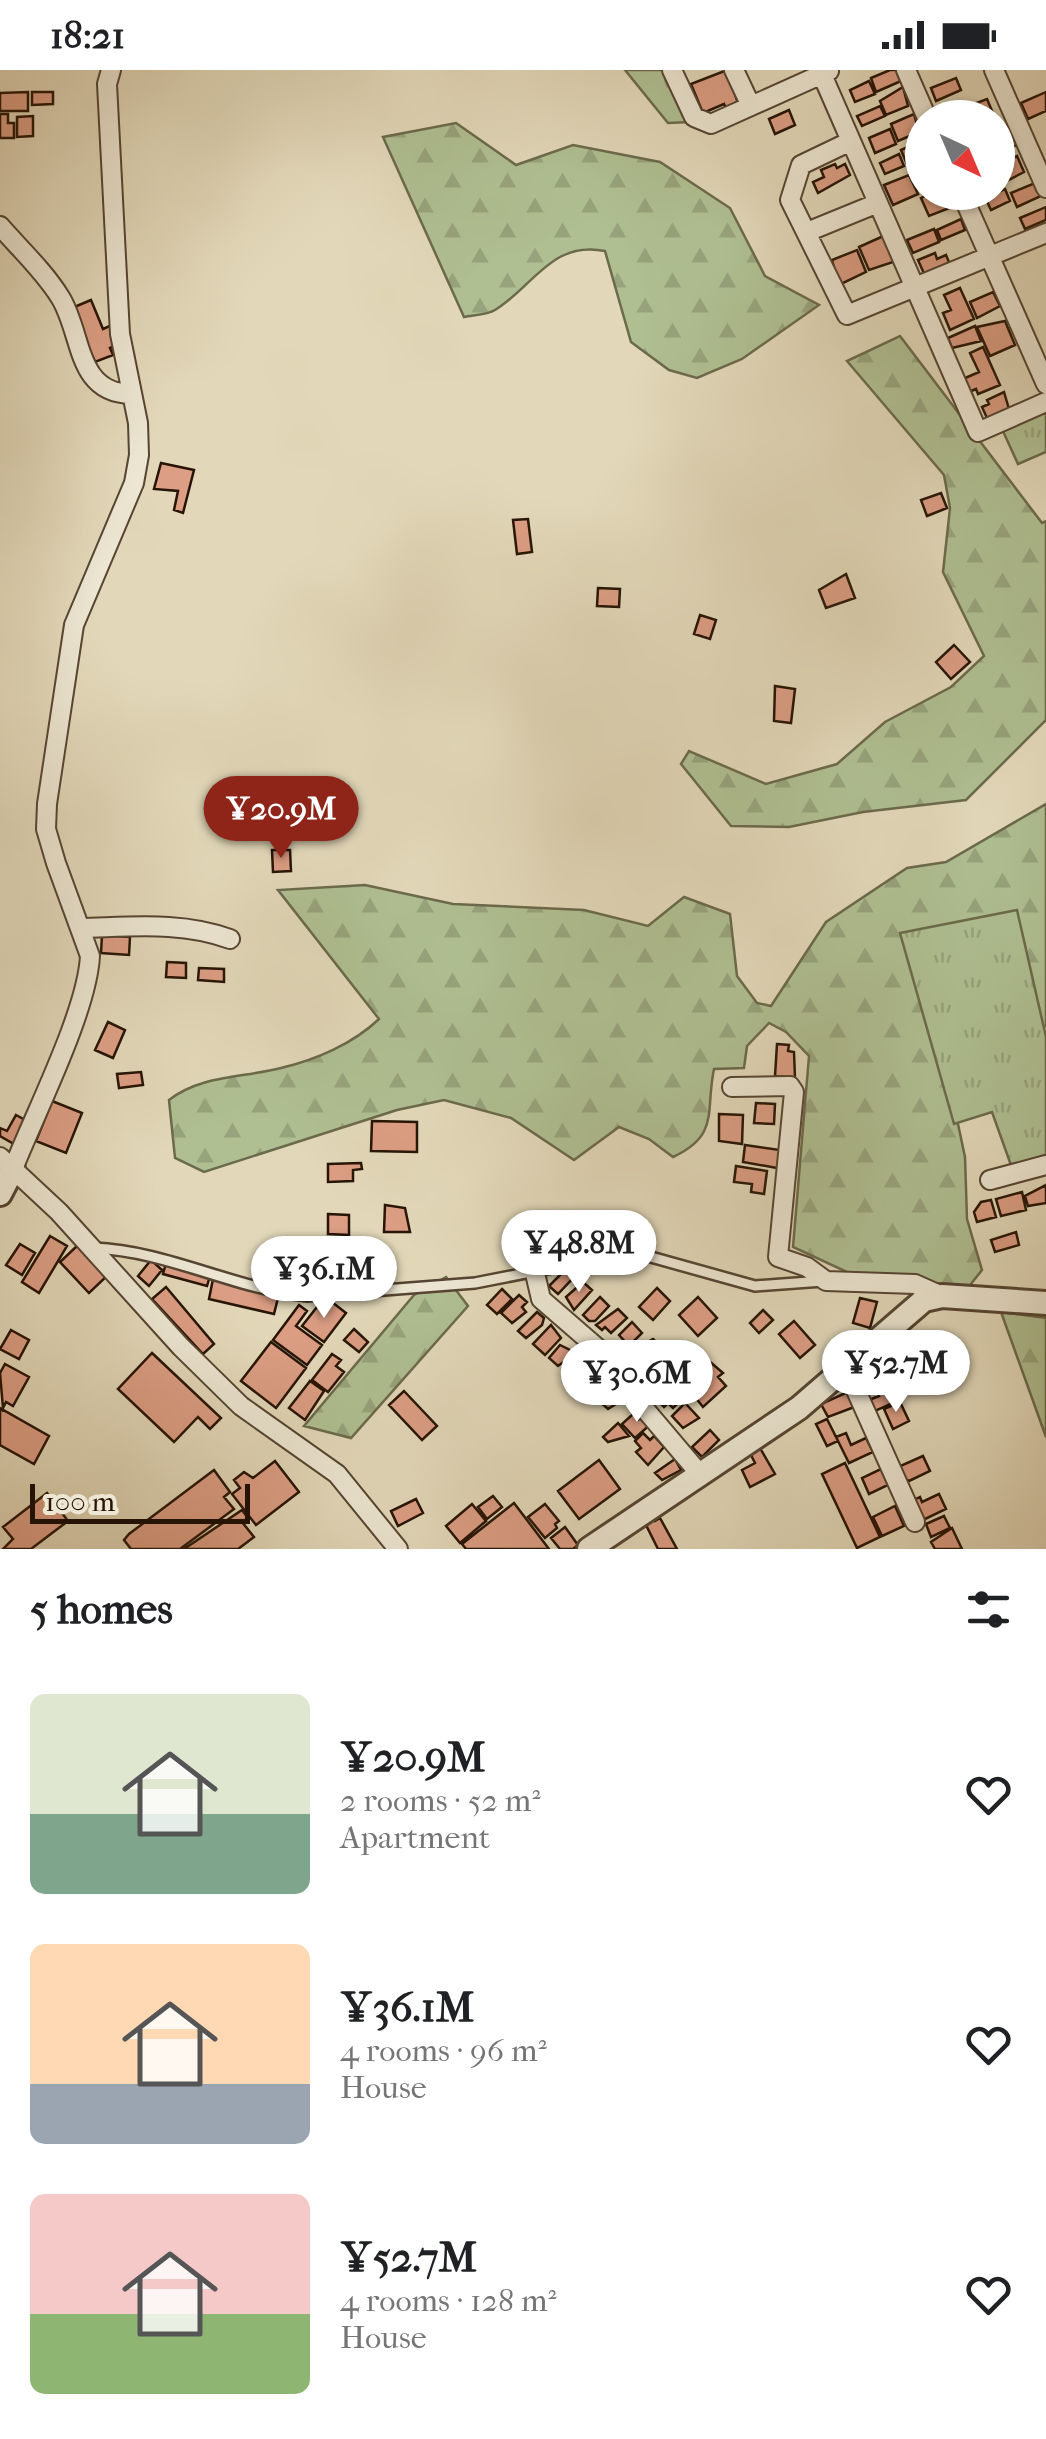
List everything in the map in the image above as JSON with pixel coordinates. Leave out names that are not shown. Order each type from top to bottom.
[{"type":"street","points":[[0,1194],[6,1163],[76,1016],[89,971],[90,956],[46,828],[46,804],[74,625],[134,482],[138,423],[120,334],[107,84],[111,70]]},
{"type":"street","points":[[672,70],[694,116],[711,124],[824,71],[978,432],[1046,402]]},
{"type":"street","points":[[734,70],[750,106]]},
{"type":"street","points":[[906,70],[920,100]]},
{"type":"street","points":[[994,70],[1046,188]]},
{"type":"street","points":[[851,141],[801,165],[790,200],[848,315],[1046,234]]},
{"type":"street","points":[[807,232],[878,202]]},
{"type":"street","points":[[969,210],[1046,384]]},
{"type":"street","points":[[0,226],[61,298],[90,376],[114,394],[131,394]]},
{"type":"street","points":[[80,928],[204,929],[230,939]]},
{"type":"street","points":[[732,1087],[790,1086],[794,1092],[778,1257],[807,1267],[826,1281],[914,1284],[942,1296]]},
{"type":"street","points":[[6,1163],[93,1248],[181,1347],[241,1406],[336,1474],[398,1549]]},
{"type":"street","points":[[990,1180],[1046,1165]]},
{"type":"street","points":[[534,1270],[541,1299],[624,1370],[638,1401],[699,1473]]},
{"type":"street","points":[[589,1549],[799,1408],[924,1300],[942,1296],[1046,1303]]},
{"type":"street","points":[[846,1368],[916,1522]]},
{"type":"lane","points":[[93,1248],[197,1267],[281,1294],[307,1296],[456,1285],[634,1252],[755,1286],[826,1281]]},
{"type":"green space","points":[[625,70],[668,70],[690,122],[668,123]]},
{"type":"green space","points":[[456,123],[516,165],[573,145],[660,162],[730,208],[765,276],[819,305],[742,359],[697,378],[669,370],[631,342],[605,251],[571,252],[544,268],[495,310],[464,317],[383,137]]},
{"type":"green space","points":[[900,336],[1042,523],[1046,521],[1046,720],[966,800],[863,812],[789,827],[731,826],[681,764],[689,751],[766,784],[837,764],[885,722],[951,687],[984,656],[943,572],[950,508],[944,475],[847,361]]},
{"type":"green space","points":[[1040,412],[1046,414],[1046,452],[1018,464],[1002,429]]},
{"type":"green space","points":[[1046,804],[1046,1025],[1038,1035],[949,1082],[965,1157],[967,1219],[982,1270],[967,1289],[849,1273],[793,1247],[809,1056],[786,1032],[769,1023],[747,1046],[744,1068],[714,1069],[704,1131],[688,1149],[673,1157],[649,1139],[619,1127],[574,1160],[511,1118],[444,1100],[397,1110],[204,1172],[175,1158],[169,1100],[208,1082],[320,1056],[358,1036],[379,1019],[278,890],[365,885],[453,904],[584,910],[648,926],[684,897],[730,914],[737,976],[757,1003],[771,1006],[826,922],[907,868],[946,862]]},
{"type":"green space","points":[[1017,910],[1046,1037],[1046,1159],[1012,1168],[992,1112],[954,1124],[900,933]]},
{"type":"green space","points":[[446,1277],[468,1306],[351,1438],[304,1426],[414,1295]]},
{"type":"green space","points":[[1001,1312],[1046,1318],[1046,1437]]},
{"type":"building","points":[[727,70],[739,106],[727,111],[724,104],[703,113],[691,84]]},
{"type":"building","points":[[896,70],[901,81],[876,92],[871,78]]},
{"type":"building","points":[[956,78],[961,90],[936,100],[931,88]]},
{"type":"building","points":[[869,81],[875,94],[855,102],[850,90]]},
{"type":"building","points":[[903,87],[905,107],[886,115],[880,101]]},
{"type":"building","points":[[28,92],[28,111],[0,111],[0,93]]},
{"type":"building","points":[[32,92],[53,92],[53,104],[32,105]]},
{"type":"building","points":[[1046,92],[1046,111],[1028,119],[1021,103]]},
{"type":"building","points":[[880,106],[885,116],[862,126],[857,116]]},
{"type":"building","points":[[789,110],[795,125],[775,134],[769,119]]},
{"type":"building","points":[[0,114],[8,114],[8,123],[14,123],[14,138],[0,138]]},
{"type":"building","points":[[33,116],[33,136],[17,137],[17,117]]},
{"type":"building","points":[[905,118],[905,138],[898,141],[891,124]]},
{"type":"building","points":[[890,129],[896,144],[875,153],[869,138]]},
{"type":"building","points":[[899,154],[904,166],[885,174],[880,163]]},
{"type":"building","points":[[1015,157],[1024,172],[1015,177]]},
{"type":"building","points":[[835,164],[837,168],[845,164],[850,175],[818,193],[813,182],[824,177],[821,170]]},
{"type":"building","points":[[905,177],[905,200],[893,205],[884,185]]},
{"type":"building","points":[[1035,183],[1041,196],[1017,207],[1015,191]]},
{"type":"building","points":[[1046,207],[1046,220],[1025,229],[1020,218]]},
{"type":"building","points":[[961,219],[965,230],[941,240],[937,230]]},
{"type":"building","points":[[934,229],[939,242],[913,253],[907,240]]},
{"type":"building","points":[[888,234],[899,260],[869,270],[859,247]]},
{"type":"building","points":[[857,250],[866,272],[839,285],[832,260]]},
{"type":"building","points":[[935,253],[937,259],[946,255],[951,267],[926,278],[918,260]]},
{"type":"building","points":[[960,288],[974,319],[950,330],[943,313],[951,310],[944,295]]},
{"type":"building","points":[[993,292],[1000,306],[977,318],[970,302]]},
{"type":"building","points":[[91,300],[103,329],[114,324],[117,345],[110,348],[113,355],[95,362],[72,308]]},
{"type":"building","points":[[1005,321],[1015,345],[990,356],[977,327]]},
{"type":"building","points":[[975,326],[981,341],[952,348],[948,338]]},
{"type":"building","points":[[983,347],[1000,385],[978,394],[976,389],[969,392],[963,379],[979,372],[970,353]]},
{"type":"building","points":[[1004,392],[1009,409],[987,418],[982,407]]},
{"type":"building","points":[[161,463],[194,470],[183,513],[174,510],[178,491],[154,489]]},
{"type":"building","points":[[941,493],[947,508],[927,516],[921,500]]},
{"type":"building","points":[[528,519],[532,552],[517,554],[513,520]]},
{"type":"building","points":[[846,574],[855,598],[826,608],[819,590]]},
{"type":"building","points":[[598,588],[620,589],[619,607],[597,606]]},
{"type":"building","points":[[700,615],[716,620],[710,639],[694,634]]},
{"type":"building","points":[[954,645],[970,662],[951,679],[936,662]]},
{"type":"building","points":[[775,686],[795,689],[791,723],[774,721]]},
{"type":"building","points":[[272,850],[290,850],[291,871],[273,872]]},
{"type":"building","points":[[102,935],[130,937],[129,955],[101,953]]},
{"type":"building","points":[[167,962],[186,963],[186,978],[166,977]]},
{"type":"building","points":[[199,968],[224,969],[224,982],[198,980]]},
{"type":"building","points":[[108,1022],[125,1030],[113,1058],[95,1050]]},
{"type":"building","points":[[777,1044],[789,1045],[788,1051],[794,1052],[795,1078],[775,1076]]},
{"type":"building","points":[[141,1072],[143,1085],[119,1088],[117,1074]]},
{"type":"building","points":[[52,1101],[82,1113],[66,1153],[36,1141]]},
{"type":"building","points":[[756,1103],[775,1104],[774,1124],[754,1123]]},
{"type":"building","points":[[719,1114],[743,1115],[742,1144],[719,1141]]},
{"type":"building","points":[[16,1115],[27,1121],[14,1144],[0,1136],[0,1128],[7,1131]]},
{"type":"building","points":[[372,1121],[417,1122],[417,1152],[371,1151]]},
{"type":"building","points":[[745,1145],[780,1150],[777,1168],[743,1162]]},
{"type":"building","points":[[361,1163],[362,1169],[353,1170],[353,1181],[328,1182],[328,1164]]},
{"type":"building","points":[[736,1166],[767,1171],[764,1194],[751,1192],[752,1184],[734,1182]]},
{"type":"building","points":[[1046,1185],[1046,1203],[1028,1206],[1025,1196]]},
{"type":"building","points":[[1022,1192],[1026,1210],[1001,1216],[996,1199]]},
{"type":"building","points":[[991,1200],[996,1217],[977,1222],[974,1212],[981,1202]]},
{"type":"building","points":[[385,1205],[405,1208],[410,1232],[384,1232]]},
{"type":"building","points":[[328,1214],[349,1215],[349,1235],[328,1234]]},
{"type":"building","points":[[1016,1232],[1019,1245],[995,1252],[991,1240]]},
{"type":"building","points":[[50,1236],[67,1246],[39,1293],[22,1282]]},
{"type":"building","points":[[20,1244],[35,1253],[22,1275],[6,1265]]},
{"type":"building","points":[[79,1244],[109,1274],[89,1293],[60,1262]]},
{"type":"building","points":[[325,1246],[345,1246],[345,1270],[325,1270]]},
{"type":"building","points":[[347,1248],[362,1248],[359,1291],[324,1290],[324,1272],[347,1272]]},
{"type":"building","points":[[151,1260],[162,1270],[149,1286],[138,1276]]},
{"type":"building","points":[[166,1263],[210,1276],[207,1286],[163,1274]]},
{"type":"building","points":[[564,1271],[574,1277],[558,1294],[549,1286]]},
{"type":"building","points":[[213,1279],[279,1294],[274,1314],[209,1299]]},
{"type":"building","points":[[583,1282],[592,1290],[574,1310],[566,1297]]},
{"type":"building","points":[[166,1287],[214,1344],[203,1354],[152,1299]]},
{"type":"building","points":[[657,1288],[670,1301],[653,1320],[639,1307]]},
{"type":"building","points":[[502,1289],[512,1299],[497,1314],[487,1305]]},
{"type":"building","points":[[519,1295],[527,1302],[522,1307],[526,1312],[512,1323],[501,1313]]},
{"type":"building","points":[[600,1297],[609,1306],[595,1321],[589,1321],[583,1315]]},
{"type":"building","points":[[698,1297],[717,1318],[698,1336],[679,1315]]},
{"type":"building","points":[[860,1298],[877,1302],[870,1328],[853,1323]]},
{"type":"building","points":[[321,1302],[329,1307],[332,1302],[346,1313],[324,1342],[302,1326]]},
{"type":"building","points":[[299,1305],[307,1311],[296,1326],[322,1345],[307,1365],[273,1340]]},
{"type":"building","points":[[618,1309],[627,1318],[611,1333],[596,1325]]},
{"type":"building","points":[[763,1310],[773,1320],[759,1333],[750,1323]]},
{"type":"building","points":[[537,1312],[544,1318],[542,1325],[526,1338],[518,1331]]},
{"type":"building","points":[[794,1321],[815,1345],[800,1358],[779,1334]]},
{"type":"building","points":[[632,1322],[642,1333],[629,1346],[619,1335]]},
{"type":"building","points":[[551,1325],[561,1338],[545,1355],[533,1344]]},
{"type":"building","points":[[354,1329],[368,1342],[359,1352],[344,1340]]},
{"type":"building","points":[[11,1330],[29,1340],[19,1359],[0,1349]]},
{"type":"building","points":[[944,1335],[958,1380],[944,1385],[929,1341]]},
{"type":"building","points":[[653,1339],[660,1346],[645,1360],[635,1349]]},
{"type":"building","points":[[271,1342],[306,1368],[276,1408],[241,1381]]},
{"type":"building","points":[[560,1345],[576,1353],[558,1366],[549,1358]]},
{"type":"building","points":[[666,1352],[674,1360],[654,1374],[645,1365],[656,1354],[660,1358]]},
{"type":"building","points":[[152,1353],[221,1418],[210,1429],[198,1417],[174,1442],[118,1389]]},
{"type":"building","points":[[332,1354],[341,1360],[336,1366],[344,1372],[328,1392],[312,1380]]},
{"type":"building","points":[[584,1356],[595,1366],[579,1382],[567,1370]]},
{"type":"building","points":[[880,1359],[890,1379],[873,1386],[867,1365]]},
{"type":"building","points":[[709,1361],[723,1373],[718,1377],[726,1386],[703,1407],[685,1384]]},
{"type":"building","points":[[5,1364],[29,1377],[13,1406],[6,1402],[3,1408],[0,1373]]},
{"type":"building","points":[[600,1371],[610,1380],[598,1393],[591,1394],[582,1385]]},
{"type":"building","points":[[892,1379],[902,1399],[875,1411],[869,1400],[879,1396],[874,1387]]},
{"type":"building","points":[[310,1381],[324,1391],[305,1420],[289,1408]]},
{"type":"building","points":[[618,1384],[625,1391],[621,1396],[624,1399],[608,1409],[600,1402]]},
{"type":"building","points":[[670,1387],[681,1400],[673,1408],[668,1403],[664,1407],[655,1398]]},
{"type":"building","points":[[404,1391],[437,1426],[422,1440],[389,1405]]},
{"type":"building","points":[[850,1391],[857,1406],[828,1417],[821,1404]]},
{"type":"building","points":[[900,1402],[909,1421],[893,1429],[884,1409]]},
{"type":"building","points":[[685,1403],[699,1418],[683,1428],[672,1416]]},
{"type":"building","points":[[0,1408],[49,1436],[34,1464],[0,1445]]},
{"type":"building","points":[[633,1414],[638,1420],[644,1415],[652,1423],[635,1438],[622,1424]]},
{"type":"building","points":[[827,1419],[838,1441],[827,1446],[816,1424]]},
{"type":"building","points":[[618,1423],[629,1436],[608,1442],[603,1437]]},
{"type":"building","points":[[710,1430],[719,1440],[702,1457],[692,1447]]},
{"type":"building","points":[[643,1433],[650,1440],[654,1436],[664,1447],[648,1465],[636,1452],[641,1448],[635,1441]]},
{"type":"building","points":[[846,1433],[851,1445],[866,1438],[873,1452],[849,1463],[836,1437]]},
{"type":"building","points":[[760,1448],[775,1474],[750,1487],[742,1470],[755,1463],[750,1453]]},
{"type":"building","points":[[923,1456],[930,1471],[909,1481],[904,1478],[898,1467]]},
{"type":"building","points":[[675,1459],[681,1470],[662,1480],[655,1473]]},
{"type":"building","points":[[599,1460],[620,1489],[579,1519],[558,1491]]},
{"type":"building","points":[[275,1461],[299,1492],[256,1525],[232,1494],[240,1488],[234,1480],[244,1472],[253,1478]]},
{"type":"building","points":[[845,1463],[880,1537],[857,1548],[822,1474]]},
{"type":"building","points":[[881,1469],[888,1485],[869,1494],[862,1478]]},
{"type":"building","points":[[214,1470],[230,1492],[224,1497],[234,1509],[180,1549],[131,1549],[124,1540],[129,1534]]},
{"type":"building","points":[[47,1493],[68,1521],[31,1549],[3,1549],[13,1539],[3,1527]]},
{"type":"building","points":[[939,1494],[946,1509],[923,1520],[914,1500],[920,1497],[922,1502]]},
{"type":"building","points":[[493,1496],[502,1507],[487,1519],[478,1507]]},
{"type":"building","points":[[416,1499],[423,1513],[398,1526],[391,1511]]},
{"type":"building","points":[[514,1503],[549,1549],[466,1549],[462,1544]]},
{"type":"building","points":[[472,1504],[486,1521],[460,1543],[446,1526]]},
{"type":"building","points":[[545,1504],[559,1521],[545,1538],[528,1517]]},
{"type":"building","points":[[895,1506],[904,1526],[882,1536],[873,1517]]},
{"type":"building","points":[[242,1510],[248,1518],[242,1522],[254,1537],[238,1549],[184,1549]]},
{"type":"building","points":[[653,1516],[655,1521],[660,1518],[677,1549],[658,1549],[644,1521]]},
{"type":"building","points":[[944,1516],[950,1528],[931,1537],[926,1524]]},
{"type":"building","points":[[565,1527],[578,1545],[573,1549],[560,1549],[551,1538]]},
{"type":"building","points":[[952,1528],[962,1549],[935,1549],[931,1542]]}]
